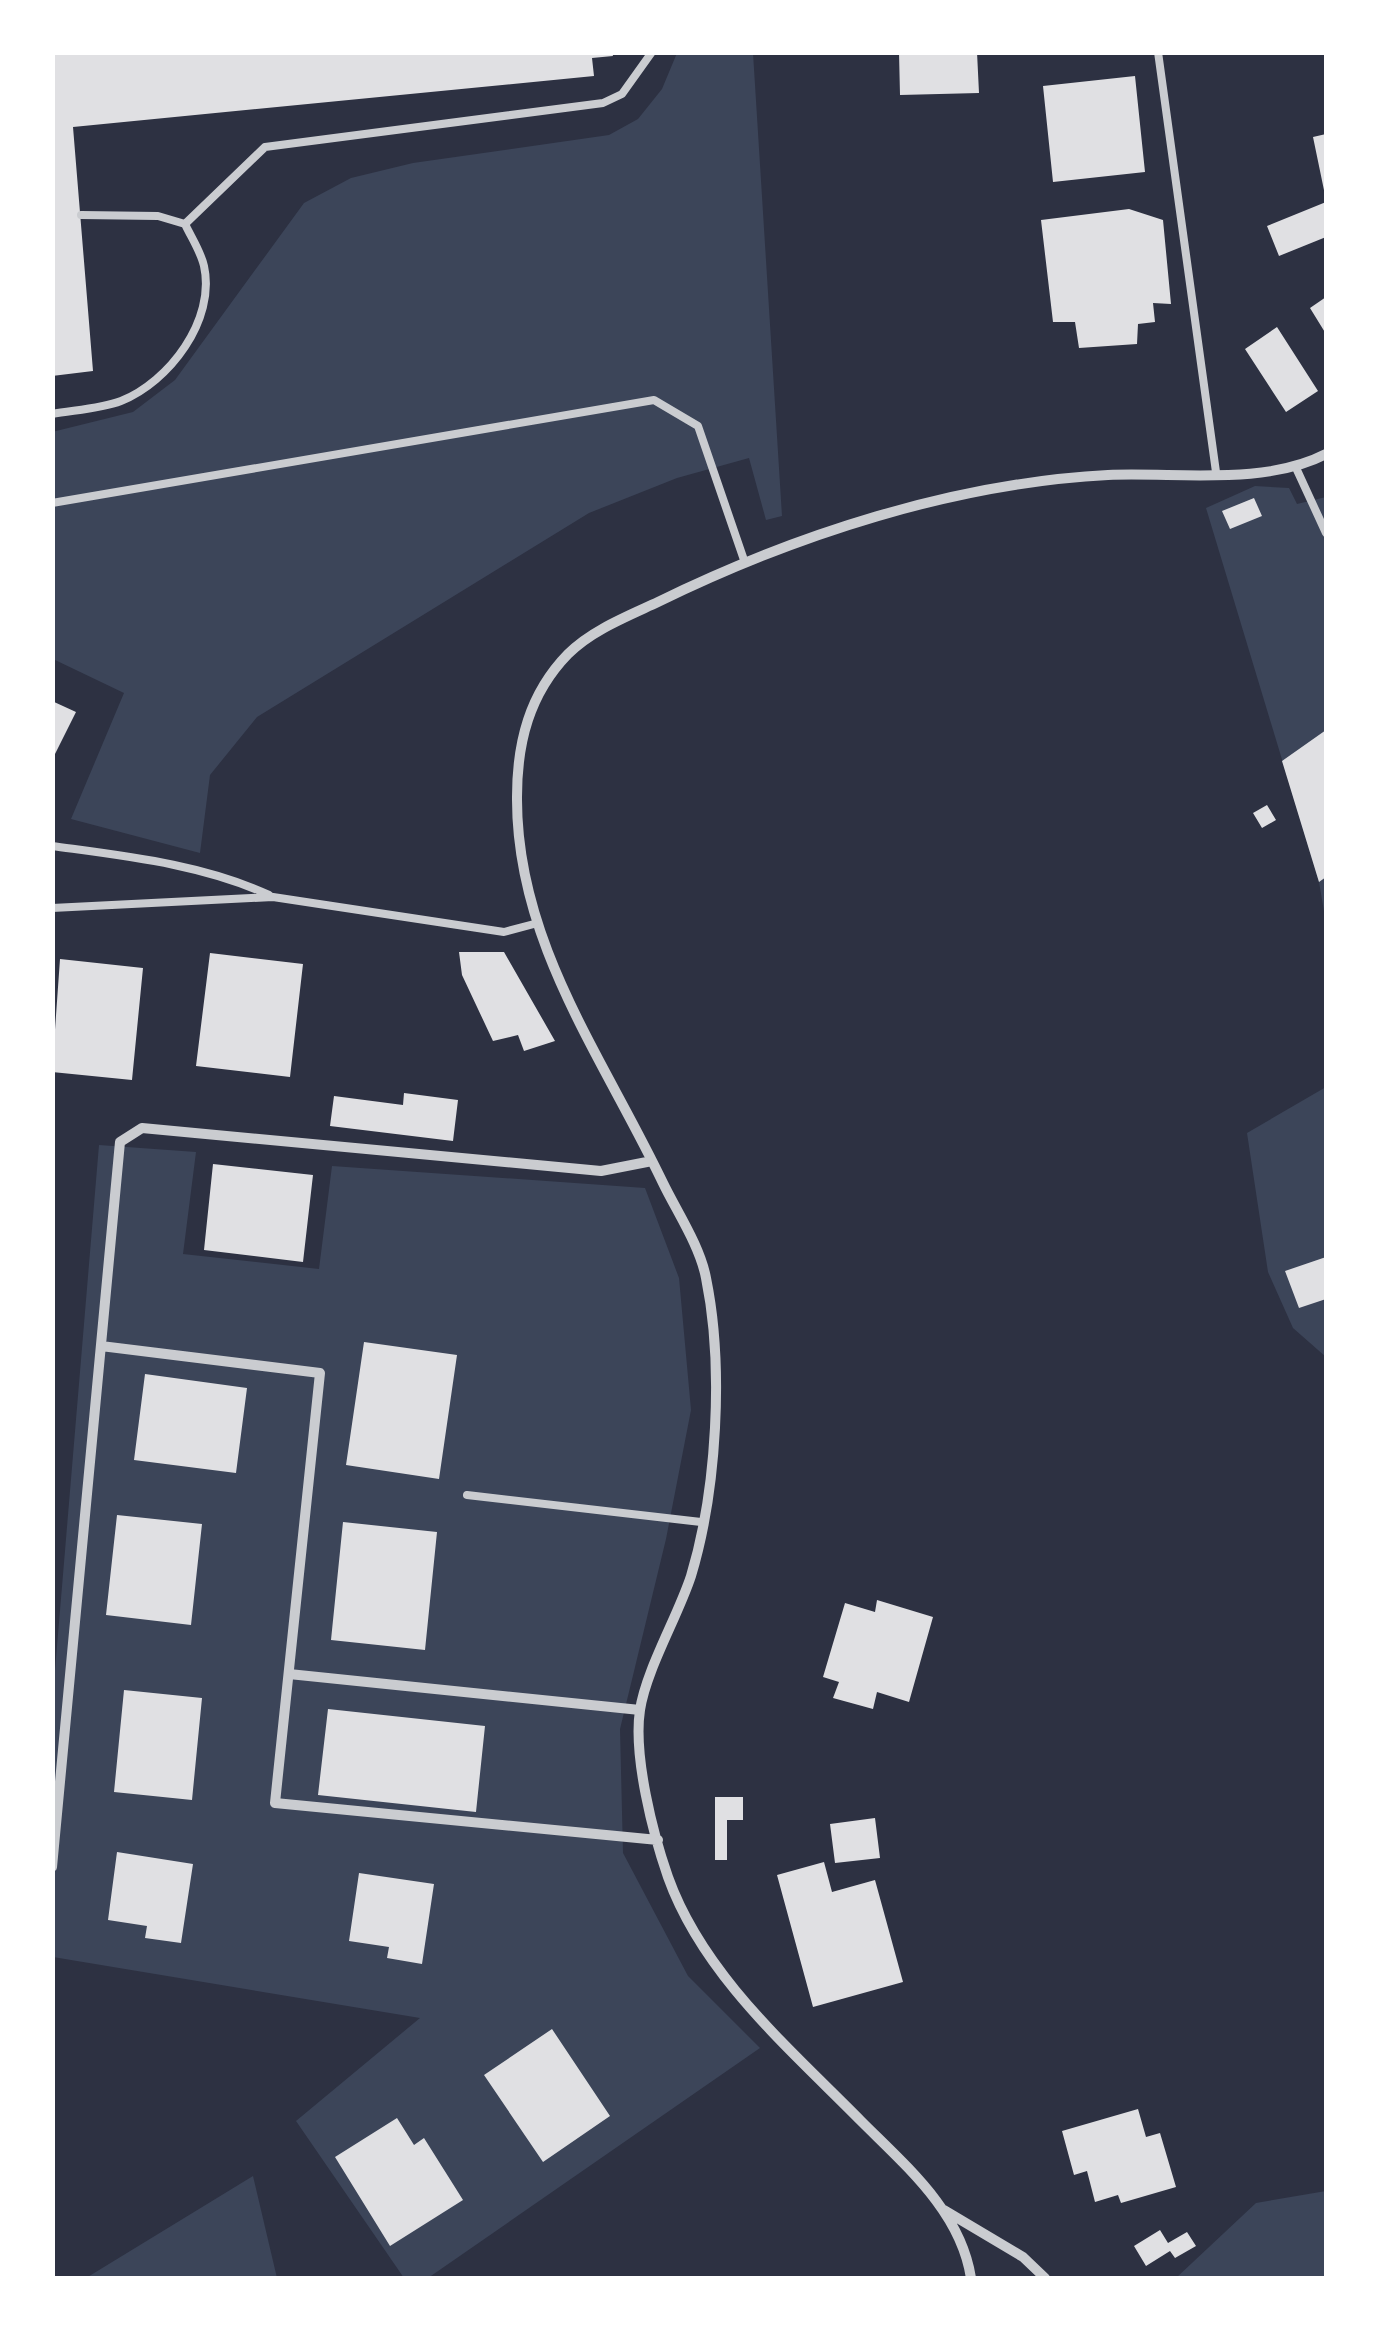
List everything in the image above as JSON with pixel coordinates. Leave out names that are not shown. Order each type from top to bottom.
[{"type":"street","points":[[1045,2278],[1022,2257],[944,2209],[704,1950],[668,1878],[644,1781],[640,1710],[692,1571],[718,1417],[706,1273],[580,1026],[534,924],[516,838],[517,777],[526,712],[568,654],[581,644],[608,626],[744,560],[953,497],[1100,476],[1297,470],[1326,454]]},
{"type":"street","points":[[52,1867],[120,1142],[142,1128],[601,1170],[652,1161]]},
{"type":"street","points":[[101,1346],[320,1374],[275,1803],[658,1840]]},
{"type":"street","points":[[289,1674],[640,1710]]},
{"type":"street","points":[[944,2209],[968,2261],[971,2278]]},
{"type":"lane","points":[[184,224],[264,146],[603,103],[622,94],[652,52]]},
{"type":"lane","points":[[1158,52],[1216,472]]},
{"type":"lane","points":[[52,414],[121,401],[158,377],[192,337],[205,293],[204,266],[184,224],[158,216],[81,215]]},
{"type":"lane","points":[[52,503],[654,400],[698,426],[744,560]]},
{"type":"lane","points":[[1297,470],[1326,533]]},
{"type":"lane","points":[[52,846],[146,860],[238,881],[273,897]]},
{"type":"lane","points":[[52,908],[273,897],[504,932],[534,924]]},
{"type":"lane","points":[[467,1495],[701,1522]]},
{"type":"shaded area","points":[[677,53],[753,53],[782,516],[766,520],[749,458],[677,478],[589,513],[257,717],[210,775],[200,853],[71,819],[124,693],[53,659],[52,432],[133,412],[175,380],[304,203],[351,178],[413,163],[609,135],[638,119],[662,89]]},
{"type":"shaded area","points":[[1255,486],[1289,488],[1297,504],[1326,497],[1326,923],[1319,882],[1206,508]]},
{"type":"shaded area","points":[[1326,1087],[1326,1357],[1293,1328],[1268,1272],[1247,1133]]},
{"type":"shaded area","points":[[99,1145],[196,1152],[183,1254],[319,1269],[332,1166],[645,1188],[679,1278],[691,1410],[666,1539],[620,1729],[623,1853],[688,1976],[760,2048],[428,2278],[404,2278],[296,2121],[420,2018],[53,1957],[53,1694]]},
{"type":"shaded area","points":[[253,2176],[277,2278],[86,2278]]},
{"type":"shaded area","points":[[1326,2191],[1326,2278],[1176,2278],[1256,2203]]},
{"type":"building","points":[[52,52],[612,52],[613,56],[592,58],[594,76],[73,127],[93,371],[52,376]]},
{"type":"building","points":[[899,52],[977,52],[979,93],[900,95]]},
{"type":"building","points":[[1135,76],[1145,172],[1053,182],[1043,86]]},
{"type":"building","points":[[1326,134],[1326,194],[1325,195],[1313,137]]},
{"type":"building","points":[[1326,202],[1326,237],[1279,256],[1267,226]]},
{"type":"building","points":[[1129,209],[1163,220],[1171,304],[1153,303],[1155,322],[1138,324],[1137,344],[1079,348],[1075,322],[1053,322],[1041,220]]},
{"type":"building","points":[[1326,297],[1326,334],[1310,308]]},
{"type":"building","points":[[1277,327],[1318,391],[1286,412],[1245,349]]},
{"type":"building","points":[[1254,498],[1262,516],[1230,529],[1222,511]]},
{"type":"building","points":[[52,701],[76,712],[52,760]]},
{"type":"building","points":[[1326,730],[1326,877],[1319,882],[1282,761]]},
{"type":"building","points":[[1267,805],[1276,820],[1262,828],[1253,813]]},
{"type":"building","points":[[459,952],[504,952],[555,1041],[524,1051],[518,1035],[493,1041],[462,975]]},
{"type":"building","points":[[210,953],[303,964],[290,1077],[196,1066]]},
{"type":"building","points":[[60,959],[143,968],[132,1080],[52,1072]]},
{"type":"building","points":[[404,1093],[458,1100],[453,1141],[330,1126],[334,1096],[403,1105]]},
{"type":"building","points":[[213,1164],[313,1175],[303,1262],[204,1250]]},
{"type":"building","points":[[1326,1257],[1326,1299],[1299,1308],[1285,1271]]},
{"type":"building","points":[[364,1342],[457,1355],[439,1479],[346,1465]]},
{"type":"building","points":[[145,1374],[247,1388],[236,1473],[134,1460]]},
{"type":"building","points":[[117,1515],[202,1524],[191,1625],[106,1615]]},
{"type":"building","points":[[343,1522],[437,1532],[425,1650],[331,1640]]},
{"type":"building","points":[[877,1600],[933,1617],[909,1702],[877,1692],[873,1709],[833,1698],[839,1682],[823,1677],[845,1603],[875,1612]]},
{"type":"building","points":[[124,1690],[202,1698],[192,1800],[114,1792]]},
{"type":"building","points":[[328,1709],[485,1726],[476,1812],[318,1795]]},
{"type":"building","points":[[715,1797],[743,1797],[743,1820],[727,1820],[727,1860],[715,1860]]},
{"type":"building","points":[[875,1818],[880,1858],[835,1863],[830,1824]]},
{"type":"building","points":[[117,1852],[193,1864],[181,1943],[145,1938],[147,1926],[108,1920]]},
{"type":"building","points":[[824,1862],[832,1892],[875,1880],[903,1982],[813,2007],[777,1875]]},
{"type":"building","points":[[359,1873],[434,1884],[422,1964],[387,1958],[389,1947],[349,1941]]},
{"type":"building","points":[[552,2029],[610,2116],[543,2162],[484,2075]]},
{"type":"building","points":[[1138,2109],[1146,2137],[1160,2133],[1176,2187],[1121,2203],[1118,2195],[1095,2202],[1087,2171],[1074,2175],[1062,2131]]},
{"type":"building","points":[[397,2118],[414,2145],[424,2138],[463,2200],[390,2246],[335,2157]]},
{"type":"building","points":[[1160,2230],[1168,2243],[1187,2232],[1196,2246],[1175,2258],[1170,2251],[1146,2266],[1134,2246]]}]
